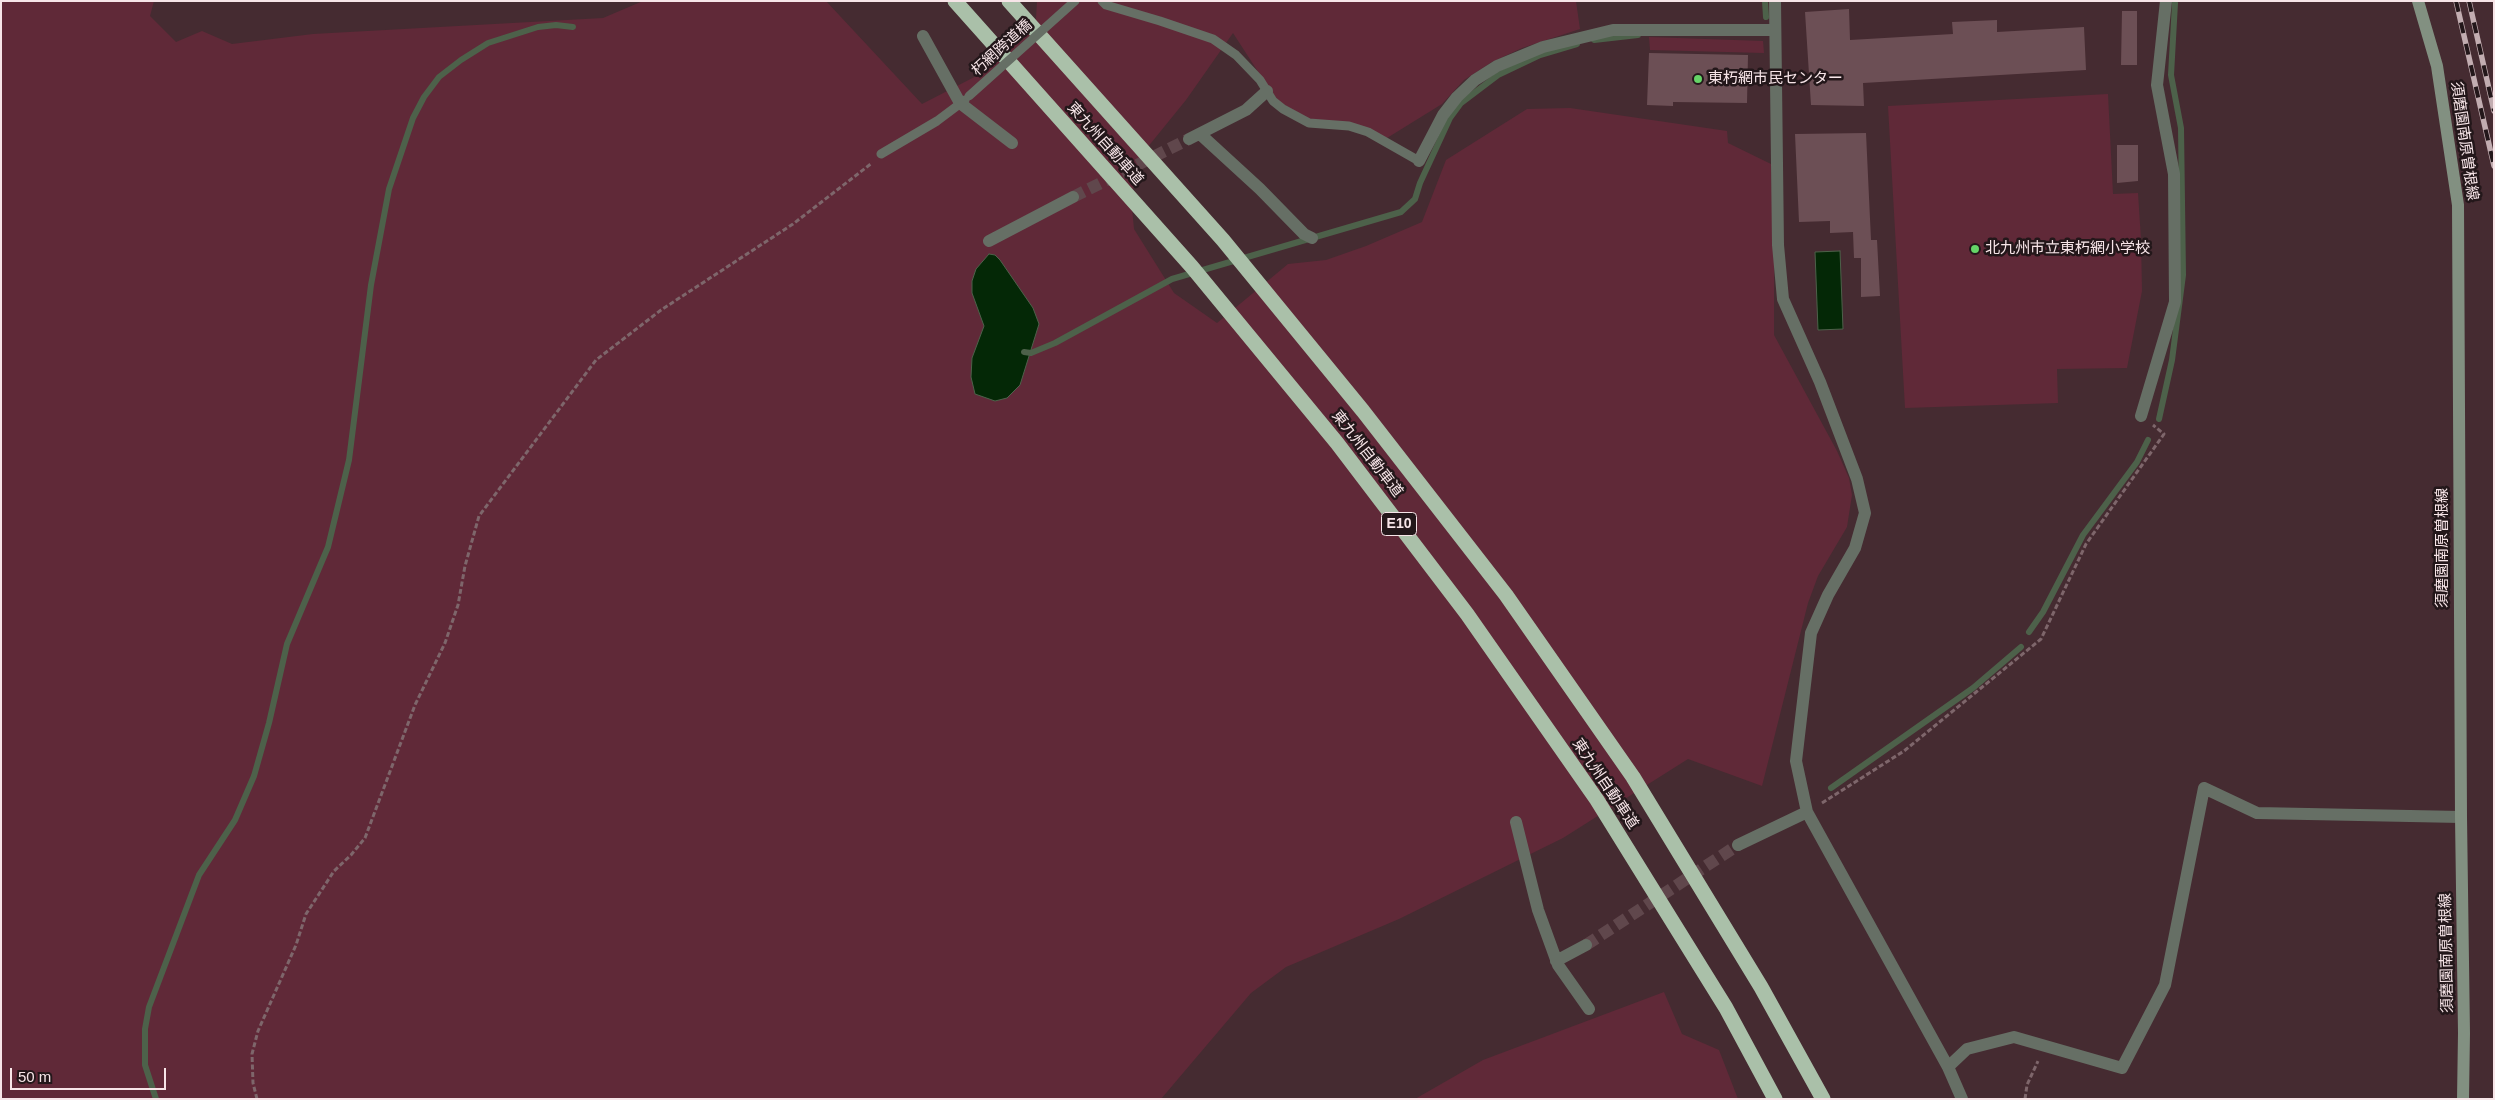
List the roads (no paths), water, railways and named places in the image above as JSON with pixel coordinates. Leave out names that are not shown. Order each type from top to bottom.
[{"type":"highway","name":"東九州自動車道","points":[[955,1],[1192,267],[1338,443],[1467,614],[1597,800],[1726,1008],[1775,1099]]},
{"type":"highway","name":"東九州自動車道","points":[[1009,1],[1224,240],[1363,411],[1506,595],[1633,777],[1761,987],[1823,1099]]},
{"type":"main road","name":"須磨園南原曽根線","points":[[2418,1],[2437,66],[2458,205],[2463,1099]]},
{"type":"street","points":[[1775,1],[1778,245],[1784,299],[1820,382],[1858,480],[1865,513],[1855,548],[1828,595],[1811,633],[1796,761],[1807,812],[1948,1067],[1962,1099]]},
{"type":"street","points":[[2141,416],[2175,302],[2174,174],[2157,85],[2166,1]]},
{"type":"street","points":[[1419,161],[1443,115],[1457,97],[1475,80],[1497,66],[1543,47],[1613,30],[1696,28],[1775,30]]},
{"type":"street","points":[[923,36],[965,100],[1012,143]]},
{"type":"street","points":[[1267,91],[1246,110],[1194,136],[1260,189],[1304,234],[1312,238]]},
{"type":"street","points":[[989,241],[1073,197]]},
{"type":"street","points":[[1948,1067],[1967,1049],[2014,1037],[2045,1044],[2122,1068],[2165,985],[2204,788],[2257,813],[2461,818]]},
{"type":"street","points":[[1738,845],[1807,812]]},
{"type":"street","points":[[1516,822],[1538,910],[1556,961],[1589,1009]]},
{"type":"street","points":[[1556,961],[1586,945]]},
{"type":"lane","name":"朽網跨道橋","points":[[881,154],[937,121],[965,100],[1075,1]]},
{"type":"lane","points":[[1102,1],[1106,5],[1160,21],[1212,40],[1236,54],[1260,80],[1273,101],[1282,109],[1309,123],[1349,126],[1368,132],[1419,161]]},
{"type":"waterway","points":[[1765,1],[1766,17]]},
{"type":"waterway","points":[[2159,419],[2172,360],[2183,275],[2181,128],[2171,75],[2175,3]]},
{"type":"waterway","points":[[156,1099],[145,1065],[145,1029],[149,1007],[199,875],[235,820],[254,776],[269,723],[287,644],[328,547],[349,460],[371,285],[389,189],[413,118],[424,97],[439,77],[488,43],[538,27],[556,25],[573,27]]},
{"type":"waterway","points":[[1594,40],[1638,35]]},
{"type":"waterway","points":[[1024,352],[1031,353],[1055,343],[1172,279],[1401,212],[1415,199],[1420,183],[1450,118],[1461,103],[1498,75],[1540,55],[1577,44]]},
{"type":"waterway","points":[[2029,632],[2043,612],[2083,535],[2137,462],[2148,440]]},
{"type":"waterway","points":[[1831,788],[1973,688],[2021,647]]},
{"type":"tunnel","points":[[1073,197],[1189,139]]},
{"type":"tunnel","points":[[1586,945],[1738,845]]},
{"type":"railway","points":[[2456,1],[2494,166]]},
{"type":"railway","points":[[2469,1],[2494,111]]},
{"type":"place","name":"東朽網市民センター","points":[[1698,79]]},
{"type":"place","name":"北九州市立東朽網小学校","points":[[1975,249]]}]
